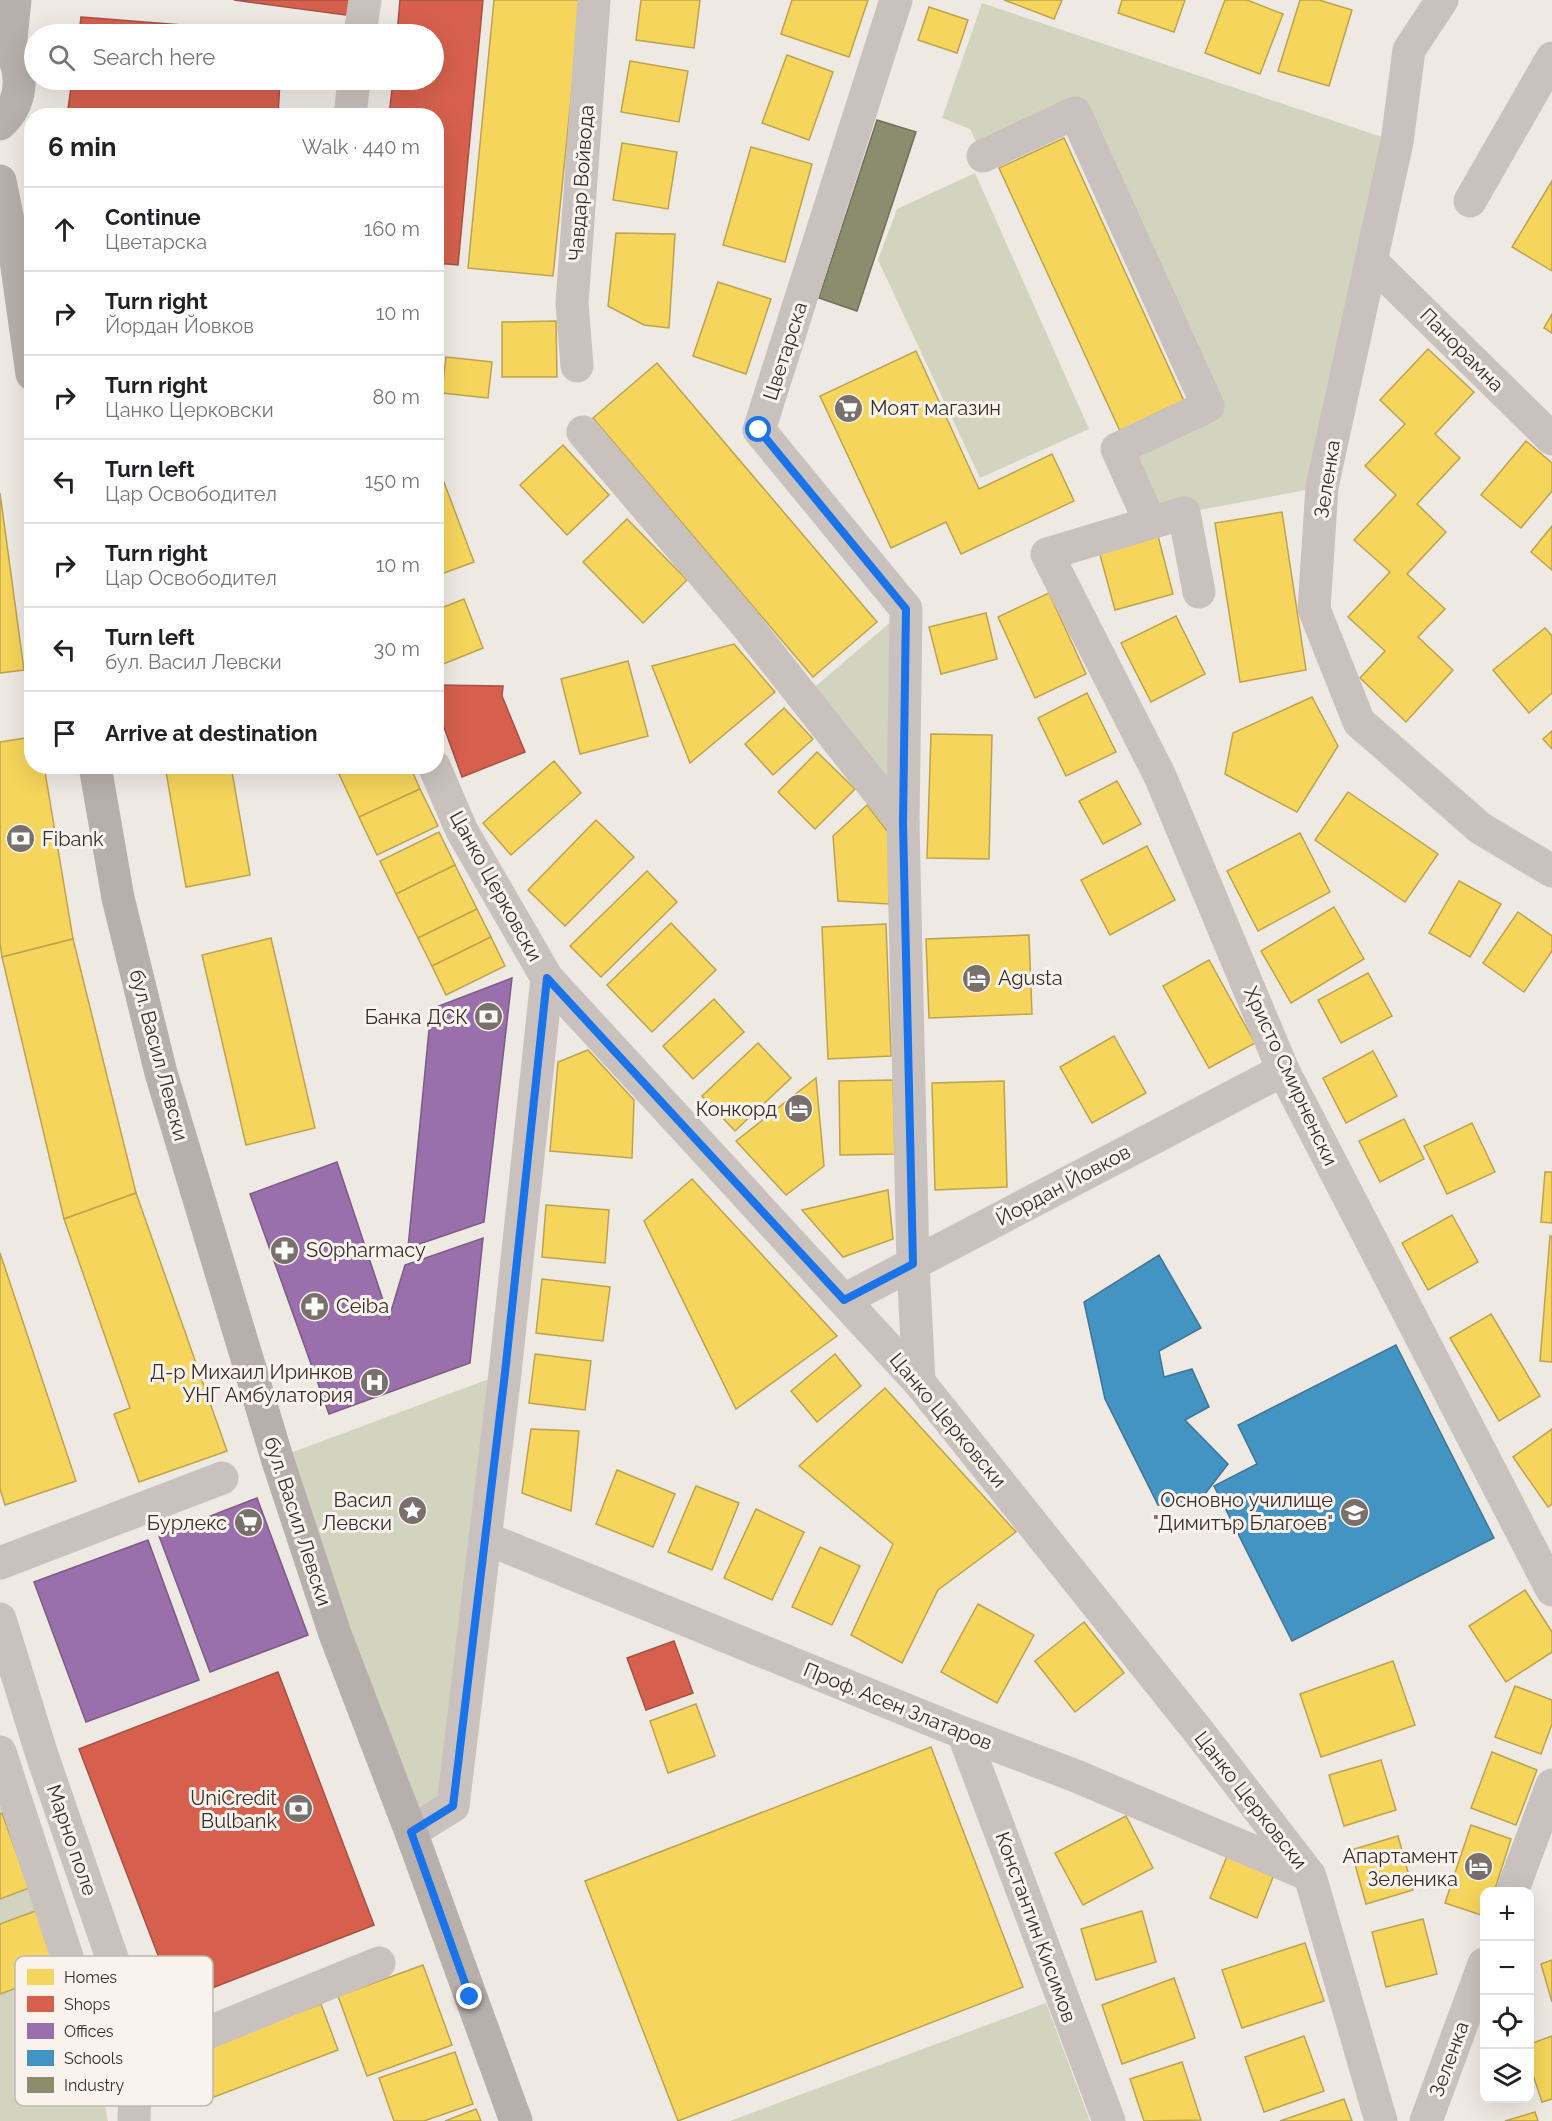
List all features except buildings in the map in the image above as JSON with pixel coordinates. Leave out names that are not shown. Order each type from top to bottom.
[{"type":"main road","points":[[0,124],[9,116],[19,93],[19,69],[5,43],[15,0]]},
{"type":"main road","points":[[0,181],[16,260],[24,317]]},
{"type":"main road","name":"бул. Васил Левски","points":[[96,774],[118,898],[161,1073],[292,1503],[335,1634],[411,1832],[445,1931],[516,2121]]},
{"type":"street","points":[[361,24],[365,0]]},
{"type":"street","name":"Чавдар Войвода","points":[[577,366],[572,303],[594,0]]},
{"type":"street","name":"Цветарска","points":[[897,0],[759,430],[906,609],[903,823],[913,1264],[919,1382]]},
{"type":"street","name":"Зеленка","points":[[1442,0],[1409,50],[1397,142],[1322,488],[1314,609],[1359,722],[1480,828],[1552,871]]},
{"type":"street","points":[[1470,201],[1552,58]]},
{"type":"street","points":[[351,108],[353,90]]},
{"type":"street","points":[[983,156],[1076,113],[1208,406],[1117,449],[1150,522],[1184,513],[1199,592]]},
{"type":"street","name":"Панорамна","points":[[1372,262],[1552,439]]},
{"type":"street","points":[[583,432],[744,622],[903,823]]},
{"type":"street","name":"Христо Смирненски","points":[[1150,522],[1047,554],[1160,776],[1283,1070],[1552,1590]]},
{"type":"street","name":"Цанко Церковски","points":[[437,774],[462,831],[547,978],[919,1382],[1199,1732],[1310,1876],[1381,2121]]},
{"type":"street","points":[[411,1832],[453,1806],[505,1373],[547,978]]},
{"type":"street","name":"Йордан Йовков","points":[[844,1300],[1283,1070]]},
{"type":"street","points":[[0,1563],[222,1478]]},
{"type":"street","name":"Проф. Асен Златаров","points":[[485,1538],[963,1733],[1076,1776],[1310,1876]]},
{"type":"street","name":"Марно поле","points":[[0,1619],[42,1755],[111,1956]]},
{"type":"street","name":"Константин Кисимов","points":[[963,1733],[1108,2121]]},
{"type":"street","name":"Марно поле","points":[[0,1752],[67,1956]]},
{"type":"street","points":[[1514,1887],[1552,1785]]},
{"type":"street","points":[[213,2031],[379,1963]]},
{"type":"street","name":"Зеленка","points":[[1426,2121],[1480,1977]]},
{"type":"street","name":"Марно поле","points":[[134,2121],[135,2106]]},
{"type":"green space","points":[[982,3],[1397,142],[1322,487],[1184,513],[1150,522],[1117,449],[1207,406],[1076,114],[983,156],[970,129],[942,118]]},
{"type":"green space","points":[[975,173],[1089,429],[980,478],[878,260],[897,209]]},
{"type":"green space","points":[[906,609],[903,823],[803,697]]},
{"type":"green space","points":[[505,1373],[453,1806],[411,1832],[277,1458]]},
{"type":"green space","points":[[0,1752],[67,1956],[15,1956],[15,2106],[105,2106],[108,2121],[0,2121]]},
{"type":"green space","points":[[1046,2003],[1090,2121],[730,2121]]},
{"type":"place","name":"Моят магазин","points":[[849,408]]},
{"type":"place","name":"Fibank","points":[[21,839]]},
{"type":"place","name":"Agusta","points":[[977,978]]},
{"type":"place","name":"Банка ДСК","points":[[489,1017]]},
{"type":"place","name":"Конкорд","points":[[798,1109]]},
{"type":"place","name":"SOpharmacy","points":[[285,1250]]},
{"type":"place","name":"Ceiba","points":[[315,1306]]},
{"type":"place","name":"Д-р Михаил Иринков УНГ Амбулатория","points":[[374,1383]]},
{"type":"place","name":"Васил Левски","points":[[413,1511]]},
{"type":"place","name":"Основно училище \"Димитър Благоев\"","points":[[1354,1512]]},
{"type":"place","name":"Бурлекс","points":[[248,1523]]},
{"type":"place","name":"UniCredit Bulbank","points":[[298,1809]]},
{"type":"place","name":"Апартамент Зеленика","points":[[1479,1867]]},
{"type":"route","points":[[470,1997],[411,1832],[453,1806],[505,1373],[547,978],[844,1300],[913,1264],[903,823],[906,609],[759,430]]}]
